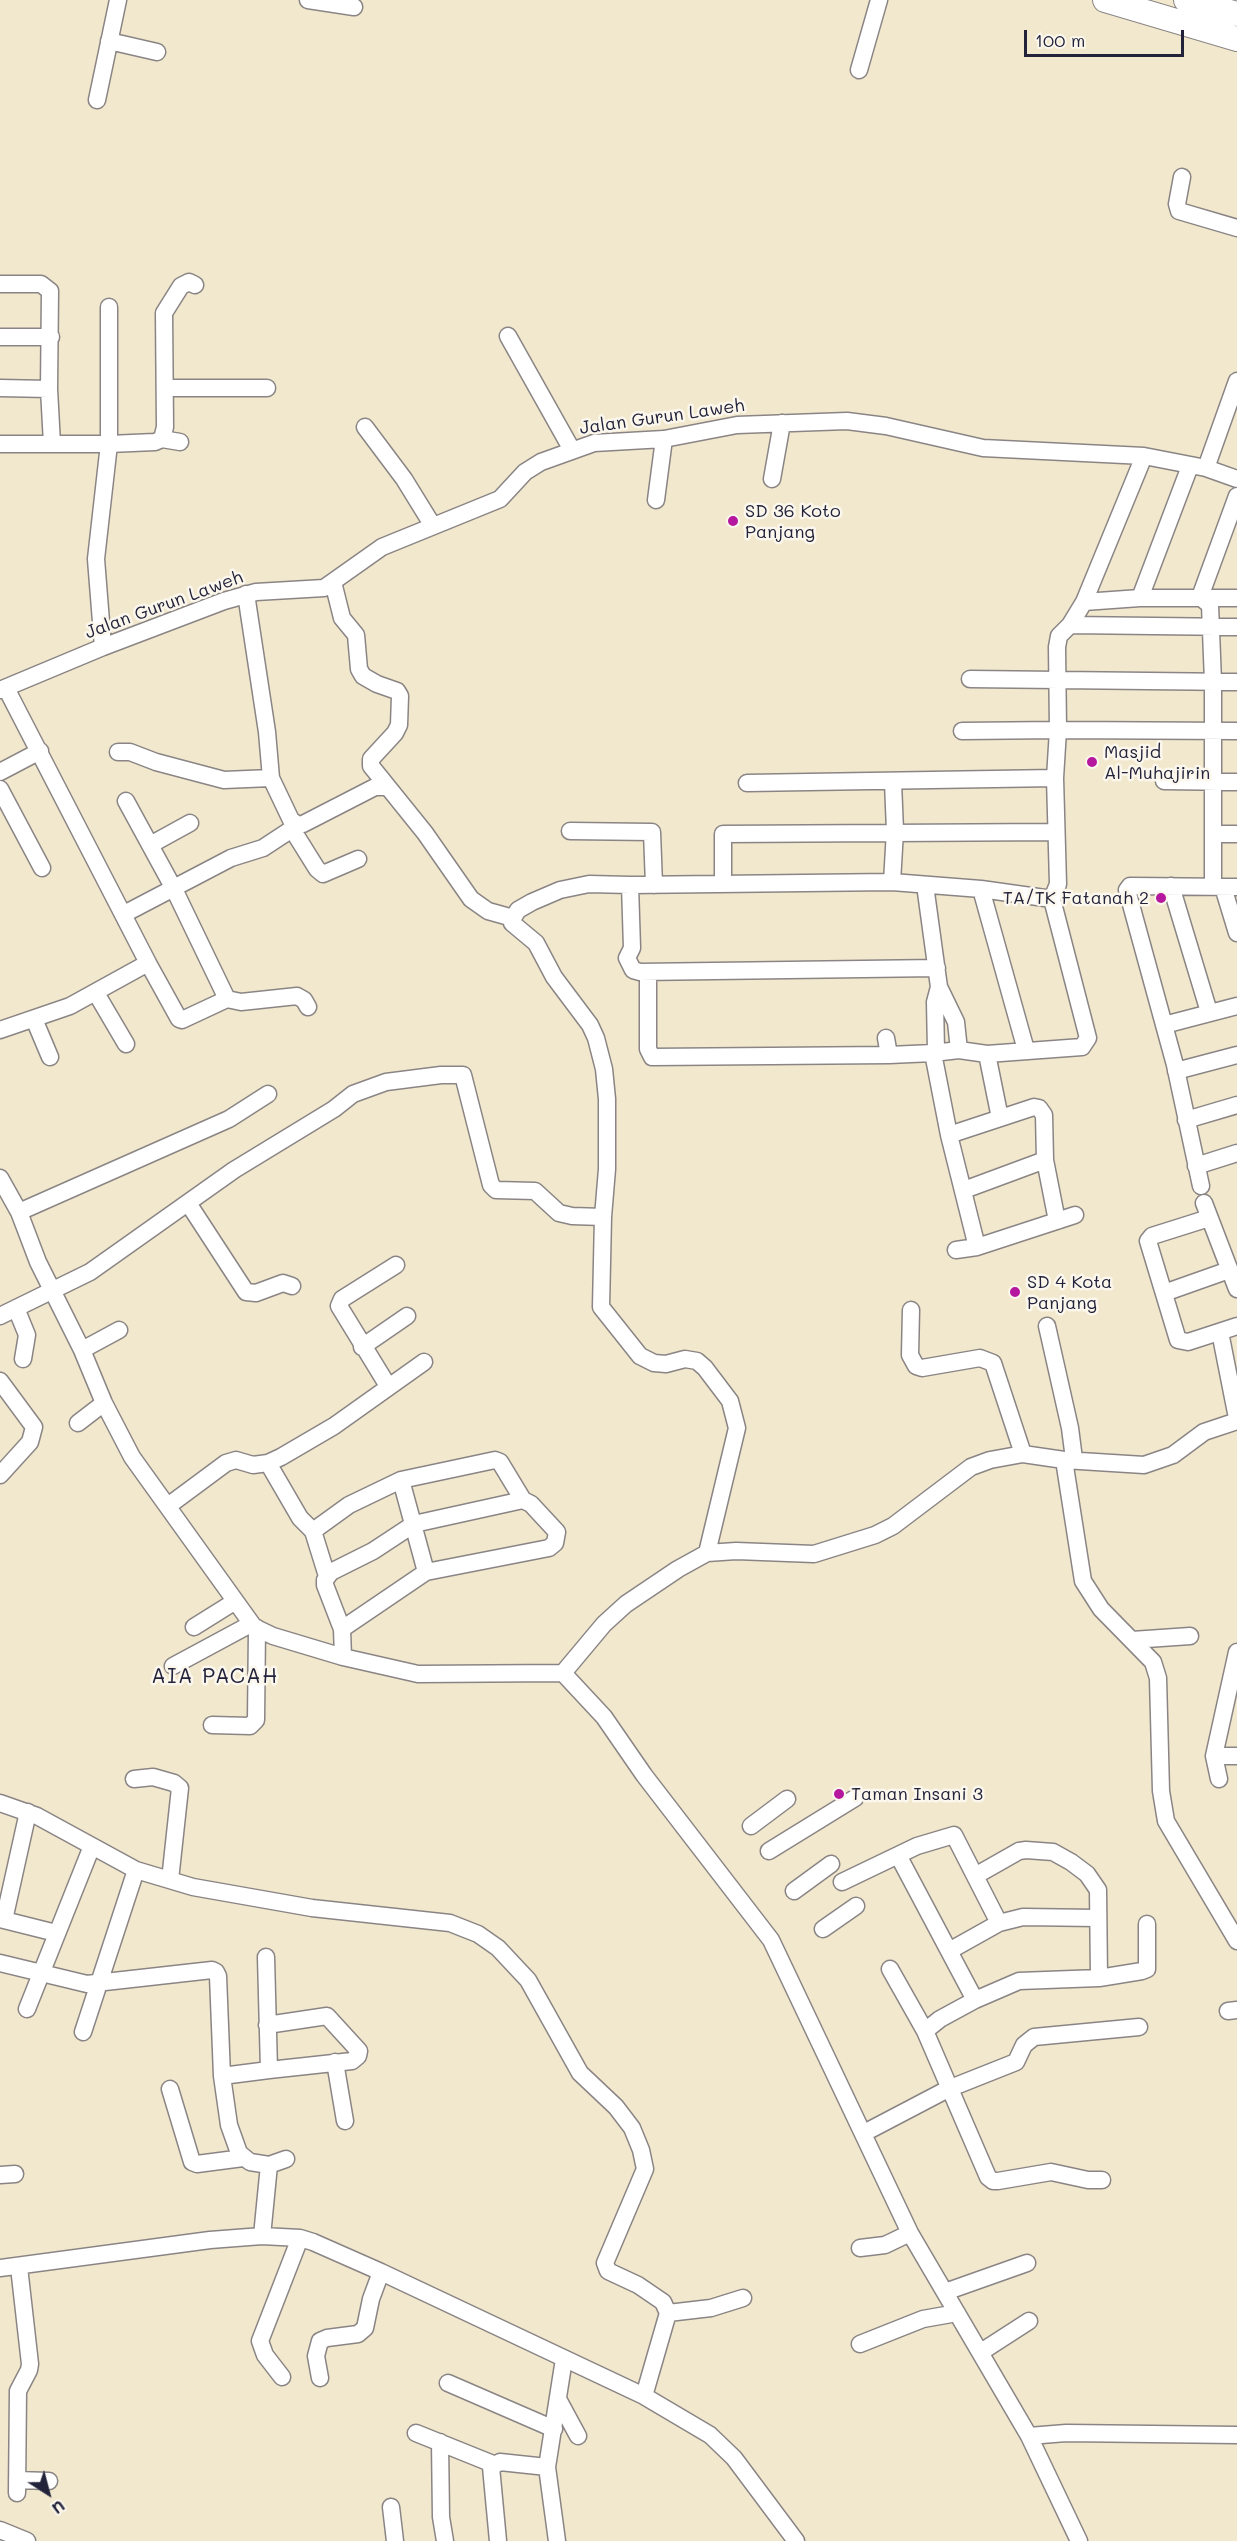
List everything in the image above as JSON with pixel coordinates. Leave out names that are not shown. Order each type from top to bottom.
[{"type":"highway","points":[[1105,0],[1237,39]]},
{"type":"highway","points":[[1186,0],[1237,14]]},
{"type":"street","points":[[97,100],[118,0]]},
{"type":"street","points":[[308,0],[354,7]]},
{"type":"street","points":[[859,70],[879,0]]},
{"type":"street","points":[[108,41],[157,52]]},
{"type":"street","points":[[1182,177],[1177,204],[1179,211],[1237,228]]},
{"type":"street","points":[[162,439],[165,427],[164,313],[181,286],[189,282],[195,285]]},
{"type":"street","points":[[0,284],[45,286],[51,297],[49,389],[52,444]]},
{"type":"street","points":[[103,647],[96,559],[109,444],[109,307]]},
{"type":"street","points":[[508,336],[572,450]]},
{"type":"street","points":[[0,338],[51,337]]},
{"type":"street","points":[[1140,598],[1237,381]]},
{"type":"street","points":[[0,388],[49,389]]},
{"type":"street","points":[[165,388],[267,388]]},
{"type":"street","name":"Jalan Gurun Laweh","points":[[3,689],[103,647],[246,594],[270,590],[314,590],[333,582],[382,548],[432,526],[488,506],[500,499],[525,472],[541,462],[594,443],[664,439],[737,425],[847,421],[886,426],[983,448],[1144,456],[1198,467],[1237,479]]},
{"type":"street","points":[[772,478],[782,423]]},
{"type":"street","points":[[365,427],[417,498],[432,526]]},
{"type":"street","points":[[0,444],[109,444],[155,442],[162,439],[180,442]]},
{"type":"street","points":[[656,500],[664,439]]},
{"type":"street","points":[[648,973],[648,1049],[652,1057],[889,1055],[959,1050],[987,1054],[1082,1047],[1088,1038],[1052,899],[1058,884],[1055,778],[1058,730],[1057,647],[1059,636],[1070,625],[1084,602],[1144,456]]},
{"type":"street","points":[[1200,597],[1229,537],[1237,496]]},
{"type":"street","points":[[333,582],[342,618],[356,635],[359,669],[363,676],[376,684],[398,691],[400,696],[399,725],[370,762],[386,787],[425,833],[471,899],[488,911],[513,918]]},
{"type":"street","points":[[246,594],[272,777],[291,820],[320,872],[327,874],[358,859]]},
{"type":"street","points":[[1200,597],[1210,605],[1214,682],[1212,834],[1237,933]]},
{"type":"street","points":[[1084,602],[1140,598],[1237,598]]},
{"type":"street","points":[[1070,625],[1237,627]]},
{"type":"street","points":[[970,679],[1237,682]]},
{"type":"street","points":[[3,689],[40,751],[179,1019],[182,1020],[227,999],[241,1002],[297,996],[304,1000],[308,1007]]},
{"type":"street","points":[[962,731],[1237,731]]},
{"type":"street","points":[[0,772],[40,751]]},
{"type":"street","points":[[118,752],[130,752],[156,762],[224,780],[272,777]]},
{"type":"street","points":[[747,783],[1055,778]]},
{"type":"street","points":[[1164,781],[1237,782]]},
{"type":"street","points":[[892,882],[895,831],[893,782]]},
{"type":"street","points":[[124,914],[231,858],[263,848],[295,827],[375,787],[386,787]]},
{"type":"street","points":[[0,789],[42,868]]},
{"type":"street","points":[[126,801],[174,889],[227,999]]},
{"type":"street","points":[[150,845],[190,823]]},
{"type":"street","points":[[570,831],[652,832],[654,885]]},
{"type":"street","points":[[723,883],[723,834],[895,831],[1056,832]]},
{"type":"street","points":[[1212,834],[1237,834]]},
{"type":"street","points":[[707,1553],[737,1428],[730,1401],[697,1361],[685,1359],[666,1364],[654,1364],[640,1356],[601,1307],[603,1217],[607,1169],[607,1099],[604,1069],[596,1038],[582,1012],[554,977],[536,944],[512,923],[513,918],[518,910],[560,890],[589,884],[892,882],[981,889],[1052,899]]},
{"type":"street","points":[[630,885],[632,948],[627,958],[633,970],[648,973],[937,968]]},
{"type":"street","points":[[926,885],[939,987],[956,1023],[959,1050]]},
{"type":"street","points":[[1201,1185],[1176,1071],[1127,890],[1130,886],[1224,887]]},
{"type":"street","points":[[1171,886],[1209,1012]]},
{"type":"street","points":[[981,889],[1026,1050]]},
{"type":"street","points":[[0,1030],[70,1006],[148,963]]},
{"type":"street","points":[[939,987],[935,1002],[934,1052],[949,1135],[977,1247]]},
{"type":"street","points":[[96,993],[126,1044]]},
{"type":"street","points":[[1164,1025],[1237,1005]]},
{"type":"street","points":[[34,1019],[50,1057]]},
{"type":"street","points":[[886,1038],[889,1055]]},
{"type":"street","points":[[987,1054],[1000,1118]]},
{"type":"street","points":[[1176,1071],[1237,1055]]},
{"type":"street","points":[[0,1316],[90,1272],[234,1170],[363,1088],[386,1082],[460,1074],[464,1077],[490,1185],[496,1190],[535,1191],[559,1213],[572,1216],[603,1217]]},
{"type":"street","points":[[19,1212],[229,1119],[268,1095]]},
{"type":"street","points":[[1186,1120],[1237,1105]]},
{"type":"street","points":[[949,1135],[1034,1107],[1042,1110],[1045,1160],[1057,1221]]},
{"type":"street","points":[[1196,1166],[1237,1153]]},
{"type":"street","points":[[964,1191],[1045,1160]]},
{"type":"street","points":[[0,1178],[19,1212],[38,1262],[132,1457],[234,1602],[254,1626],[273,1636],[343,1657],[418,1674],[563,1673],[604,1717],[644,1775],[771,1940],[910,2233],[1029,2436],[1079,2541]]},
{"type":"street","points":[[188,1203],[246,1292],[256,1293],[283,1283],[292,1286]]},
{"type":"street","points":[[1237,1289],[1206,1211],[1149,1238],[1178,1340],[1188,1342],[1237,1326]]},
{"type":"street","points":[[956,1250],[977,1247],[1076,1215]]},
{"type":"street","points":[[388,1386],[340,1311],[340,1302],[396,1265]]},
{"type":"street","points":[[1164,1293],[1229,1270]]},
{"type":"street","points":[[16,1308],[27,1335],[23,1359]]},
{"type":"street","points":[[911,1310],[910,1355],[916,1366],[922,1368],[980,1358],[993,1363],[1023,1454]]},
{"type":"street","points":[[362,1347],[407,1316]]},
{"type":"street","points":[[1047,1326],[1070,1428],[1069,1460],[1083,1581],[1101,1609],[1153,1662],[1158,1678],[1161,1791],[1166,1821],[1237,1941]]},
{"type":"street","points":[[82,1350],[119,1330]]},
{"type":"street","points":[[563,1673],[604,1624],[626,1604],[678,1569],[707,1553],[747,1551],[814,1554],[834,1549],[875,1535],[893,1526],[971,1467],[990,1460],[1023,1454],[1128,1465],[1157,1462],[1173,1455],[1204,1432],[1237,1419],[1220,1332]]},
{"type":"street","points":[[168,1506],[226,1463],[236,1460],[253,1465],[268,1463],[334,1426],[424,1362]]},
{"type":"street","points":[[0,1381],[34,1427],[30,1442],[0,1476]]},
{"type":"street","points":[[78,1423],[104,1403]]},
{"type":"street","points":[[313,1531],[349,1505],[401,1480],[495,1460],[500,1462],[523,1500],[531,1504],[557,1532],[555,1543],[549,1548],[426,1572],[342,1629]]},
{"type":"street","points":[[268,1463],[300,1518],[313,1531],[327,1576],[326,1585],[342,1629],[343,1657]]},
{"type":"street","points":[[401,1480],[426,1572]]},
{"type":"street","points":[[327,1576],[414,1524],[523,1500]]},
{"type":"street","points":[[194,1627],[234,1602]]},
{"type":"street","points":[[173,1666],[254,1626]]},
{"type":"street","points":[[213,1725],[250,1726],[256,1720],[254,1626]]},
{"type":"street","points":[[1132,1640],[1190,1636]]},
{"type":"street","points":[[1219,1779],[1215,1756],[1231,1708],[1237,1658]]},
{"type":"street","points":[[1215,1756],[1237,1756]]},
{"type":"street","points":[[134,1779],[153,1777],[174,1783],[180,1788],[170,1880]]},
{"type":"street","points":[[769,1851],[855,1798]]},
{"type":"street","points":[[751,1826],[787,1799]]},
{"type":"street","points":[[0,1803],[28,1812],[65,1830],[136,1870],[193,1887],[312,1908],[450,1923],[478,1934],[498,1948],[528,1980],[580,2073],[616,2106],[632,2128],[641,2150],[645,2169],[605,2263],[608,2271],[638,2285],[663,2302],[668,2313],[644,2396]]},
{"type":"street","points":[[28,1812],[2,1919],[56,1933]]},
{"type":"street","points":[[842,1882],[899,1857],[917,1846],[954,1835],[999,1923]]},
{"type":"street","points":[[27,2009],[92,1846]]},
{"type":"street","points":[[975,1876],[1019,1851],[1053,1852],[1071,1862],[1095,1882],[1098,1890],[1099,1978]]},
{"type":"street","points":[[899,1857],[975,2000]]},
{"type":"street","points":[[794,1891],[831,1864]]},
{"type":"street","points":[[83,2032],[136,1870]]},
{"type":"street","points":[[823,1929],[856,1906]]},
{"type":"street","points":[[949,1951],[999,1923],[1023,1917],[1097,1918]]},
{"type":"street","points":[[925,2031],[940,2019],[975,2000],[1019,1981],[1099,1978],[1147,1969],[1147,1924]]},
{"type":"street","points":[[266,1957],[269,2070]]},
{"type":"street","points":[[0,1963],[87,1984],[212,1970],[216,1972],[222,2076],[229,2125],[243,2158]]},
{"type":"street","points":[[890,1969],[925,2031],[948,2089],[988,2176],[993,2181],[1051,2172],[1088,2180],[1102,2180]]},
{"type":"street","points":[[222,2076],[352,2061],[358,2056],[358,2051],[327,2016],[267,2025]]},
{"type":"street","points":[[864,2133],[948,2089],[1016,2062],[1024,2045],[1034,2037],[1138,2027]]},
{"type":"street","points":[[334,2062],[345,2121]]},
{"type":"street","points":[[170,2089],[192,2162],[197,2164],[243,2158],[250,2162],[269,2165],[286,2159]]},
{"type":"street","points":[[262,2236],[269,2165]]},
{"type":"street","points":[[860,2248],[885,2245],[910,2233]]},
{"type":"street","points":[[0,2268],[210,2240],[262,2236],[300,2238],[381,2272],[644,2396],[710,2435],[734,2458],[796,2541]]},
{"type":"street","points":[[282,2377],[265,2355],[260,2341],[300,2238]]},
{"type":"street","points":[[945,2292],[1027,2263]]},
{"type":"street","points":[[19,2267],[30,2364],[18,2391],[17,2486],[49,2481]]},
{"type":"street","points":[[320,2378],[316,2356],[320,2341],[358,2334],[365,2328],[371,2299],[381,2272]]},
{"type":"street","points":[[668,2313],[711,2308],[743,2298]]},
{"type":"street","points":[[860,2344],[923,2319],[957,2313]]},
{"type":"street","points":[[981,2352],[1029,2321]]},
{"type":"street","points":[[557,2541],[547,2467],[564,2359]]},
{"type":"street","points":[[448,2383],[554,2430]]},
{"type":"street","points":[[558,2400],[578,2436]]},
{"type":"street","points":[[416,2433],[493,2464],[500,2462],[547,2467]]},
{"type":"street","points":[[1029,2436],[1066,2433],[1237,2435]]},
{"type":"street","points":[[440,2442],[441,2517],[445,2541]]},
{"type":"street","points":[[493,2464],[490,2470],[498,2541]]},
{"type":"street","points":[[391,2508],[395,2541]]},
{"type":"street","points":[[0,2530],[27,2541]]},
{"type":"place","name":"SD 36 Koto Panjang","points":[[733,521]]},
{"type":"place","name":"Masjid Al-Muhajirin","points":[[1092,762]]},
{"type":"place","name":"TA/TK Fatanah 2","points":[[1161,898]]},
{"type":"place","name":"SD 4 Kota Panjang","points":[[1015,1292]]},
{"type":"place","name":"Taman Insani 3","points":[[839,1794]]},
{"type":"district","name":"AIA PACAH","points":[[215,1677]]}]
